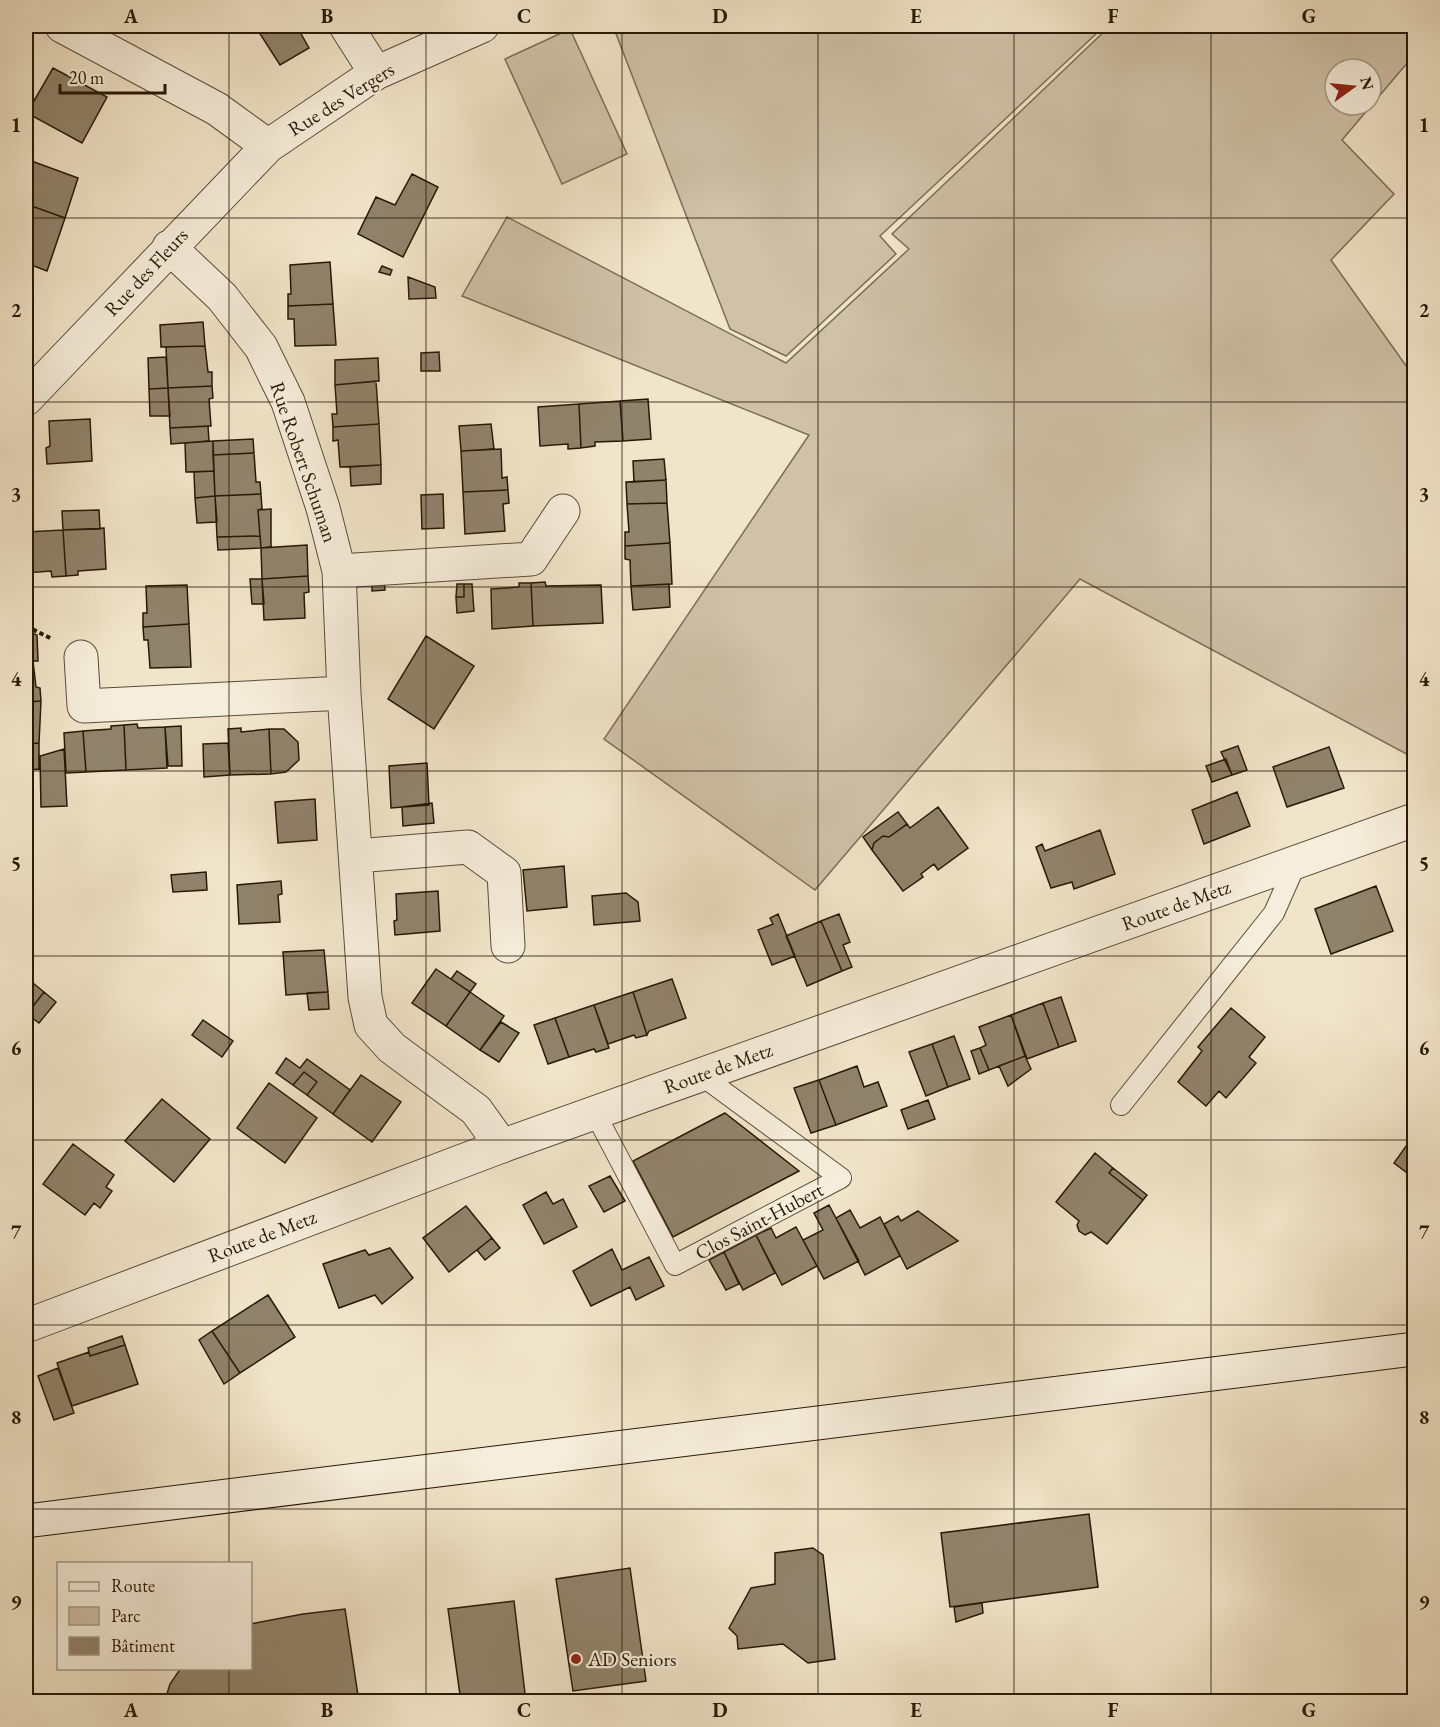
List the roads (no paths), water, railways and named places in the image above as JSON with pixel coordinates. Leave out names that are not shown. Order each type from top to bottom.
[{"type":"street","points":[[62,26],[217,109],[268,146]]},
{"type":"street","points":[[346,26],[376,73]]},
{"type":"street","name":"Rue des Vergers","points":[[268,146],[376,73],[482,26]]},
{"type":"street","name":"Rue des Fleurs","points":[[26,399],[268,146]]},
{"type":"street","name":"Rue Robert Schuman","points":[[169,247],[222,297],[261,347],[288,402],[323,508],[339,571],[344,693],[365,997],[372,1025],[392,1048],[476,1110],[502,1146]]},
{"type":"street","points":[[339,571],[531,559],[563,511]]},
{"type":"street","points":[[81,657],[84,706],[344,693]]},
{"type":"street","name":"Route de Metz","points":[[26,1326],[502,1146],[1414,820]]},
{"type":"street","points":[[356,856],[468,848],[504,873],[508,946]]},
{"type":"street","points":[[26,1521],[1414,1349]]},
{"type":"lane","points":[[1121,1105],[1274,913],[1297,861]]},
{"type":"lane","name":"Clos Saint-Hubert","points":[[595,1113],[675,1265],[841,1178],[701,1075]]},
{"type":"place","name":"AD Seniors","points":[[576,1659]]}]
